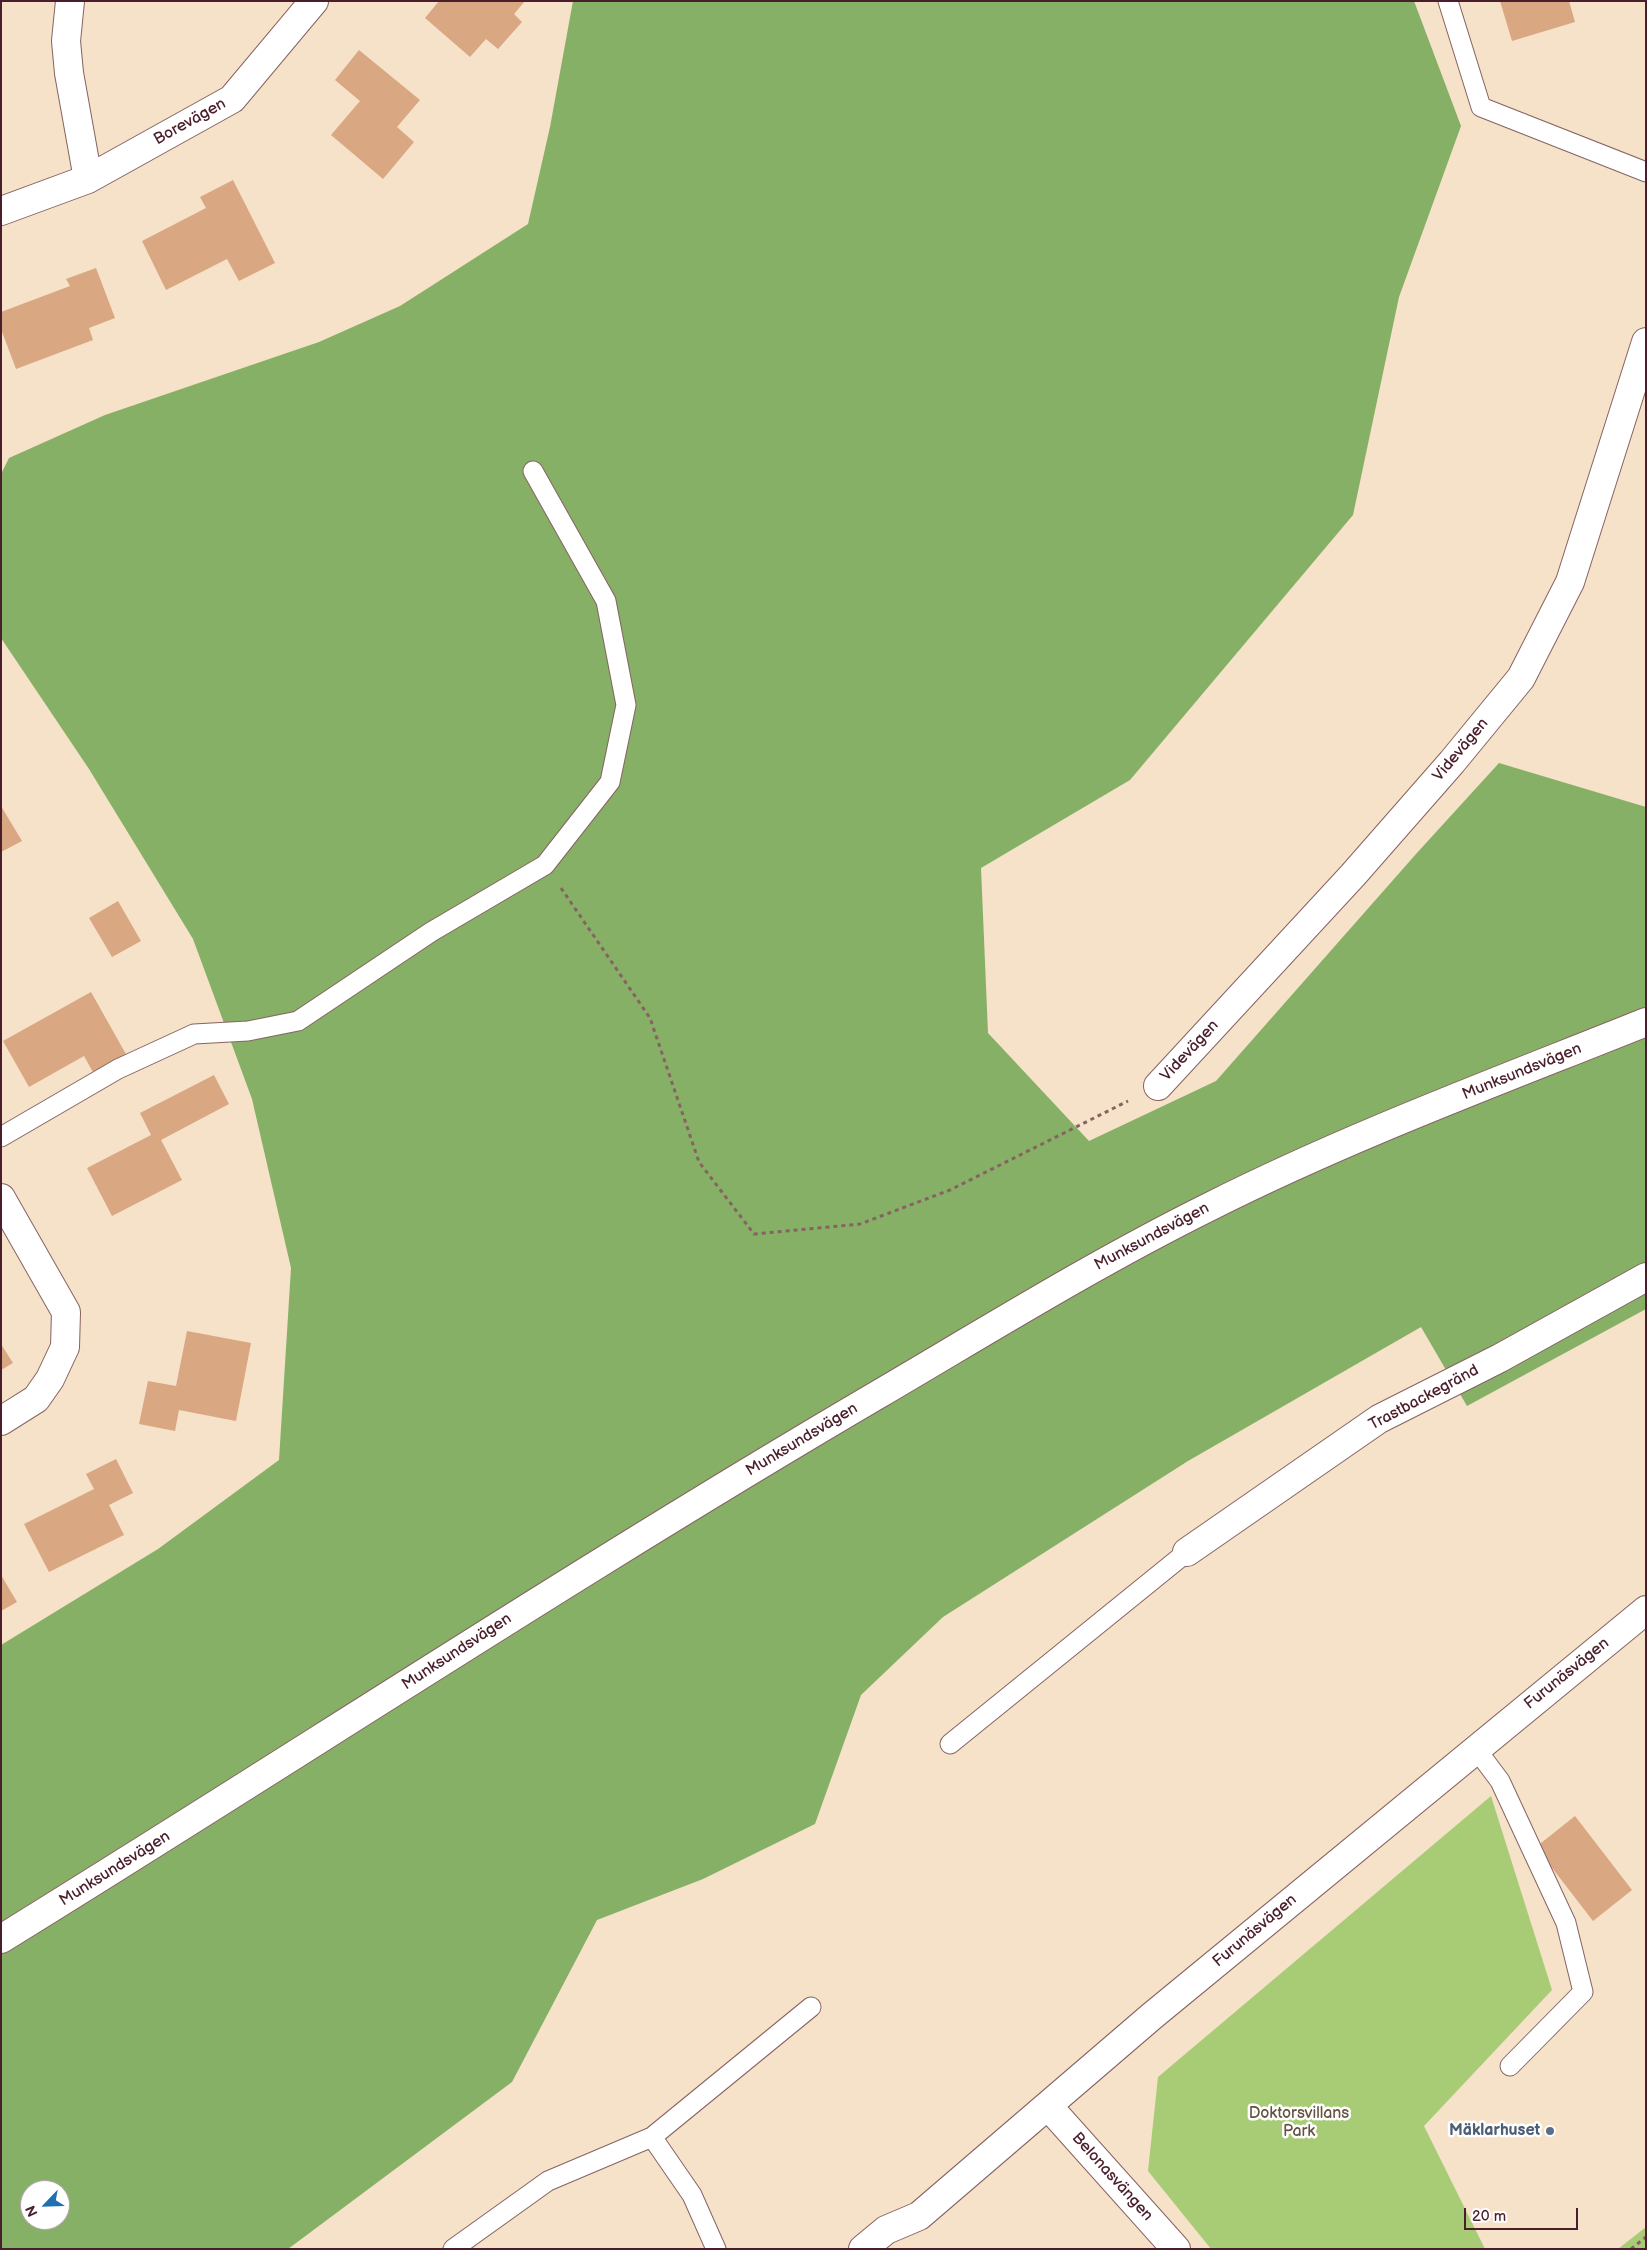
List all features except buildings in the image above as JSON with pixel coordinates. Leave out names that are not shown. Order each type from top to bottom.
[{"type":"street","points":[[70,1],[66,41],[69,73],[88,178]]},
{"type":"street","name":"Borevägen","points":[[1,212],[88,178],[232,99],[314,1]]},
{"type":"street","name":"Videvägen","points":[[1158,1086],[1353,875],[1521,678],[1570,582],[1646,342]]},
{"type":"street","name":"Munksundsvägen","points":[[1,1939],[224,1801],[529,1606],[799,1441],[1099,1265],[1207,1208],[1317,1155],[1646,1022]]},
{"type":"street","points":[[1,1198],[66,1312],[65,1347],[50,1379],[36,1399],[1,1421]]},
{"type":"street","name":"Trastbackegränd","points":[[1187,1552],[1379,1419],[1500,1358],[1646,1277]]},
{"type":"street","name":"Furunäsvägen","points":[[863,2249],[886,2230],[919,2216],[1152,2016],[1646,1610]]},
{"type":"street","name":"Belonasvängen","points":[[1048,2106],[1176,2249]]},
{"type":"lane","points":[[1448,1],[1481,107],[1646,172]]},
{"type":"lane","points":[[1,1137],[118,1069],[194,1034],[248,1031],[298,1021],[432,932],[545,865],[610,782],[626,705],[606,601],[533,471]]},
{"type":"lane","points":[[950,1744],[1187,1552]]},
{"type":"lane","points":[[1476,1749],[1500,1781],[1566,1923],[1583,1992],[1510,2066]]},
{"type":"lane","points":[[453,2249],[548,2181],[652,2137],[811,2007]]},
{"type":"lane","points":[[652,2137],[692,2195],[716,2249]]},
{"type":"path","points":[[545,865],[650,1018],[699,1162],[754,1234],[860,1224],[950,1190],[1158,1086]]},
{"type":"path","points":[[1631,2249],[1646,2237]]},
{"type":"green space","points":[[573,1],[1414,1],[1461,126],[1399,297],[1353,515],[1130,780],[981,868],[988,1033],[1089,1141],[1216,1081],[1416,854],[1499,763],[1646,807],[1646,1309],[1467,1406],[1421,1327],[1188,1461],[943,1617],[861,1695],[815,1824],[703,1879],[597,1920],[512,2082],[288,2249],[1,2249],[1,1645],[158,1549],[279,1460],[291,1268],[252,1099],[193,939],[89,769],[1,638],[1,474],[9,458],[105,415],[319,342],[400,306],[528,224],[550,127]]},
{"type":"green space","name":"Doktorsvillans Park","points":[[1491,1796],[1552,1990],[1424,2126],[1485,2249],[1211,2249],[1148,2171],[1158,2077]]},
{"type":"green space","points":[[1646,2227],[1646,2249],[1618,2249]]},
{"type":"place","name":"Mäklarhuset","points":[[1550,2131]]}]
